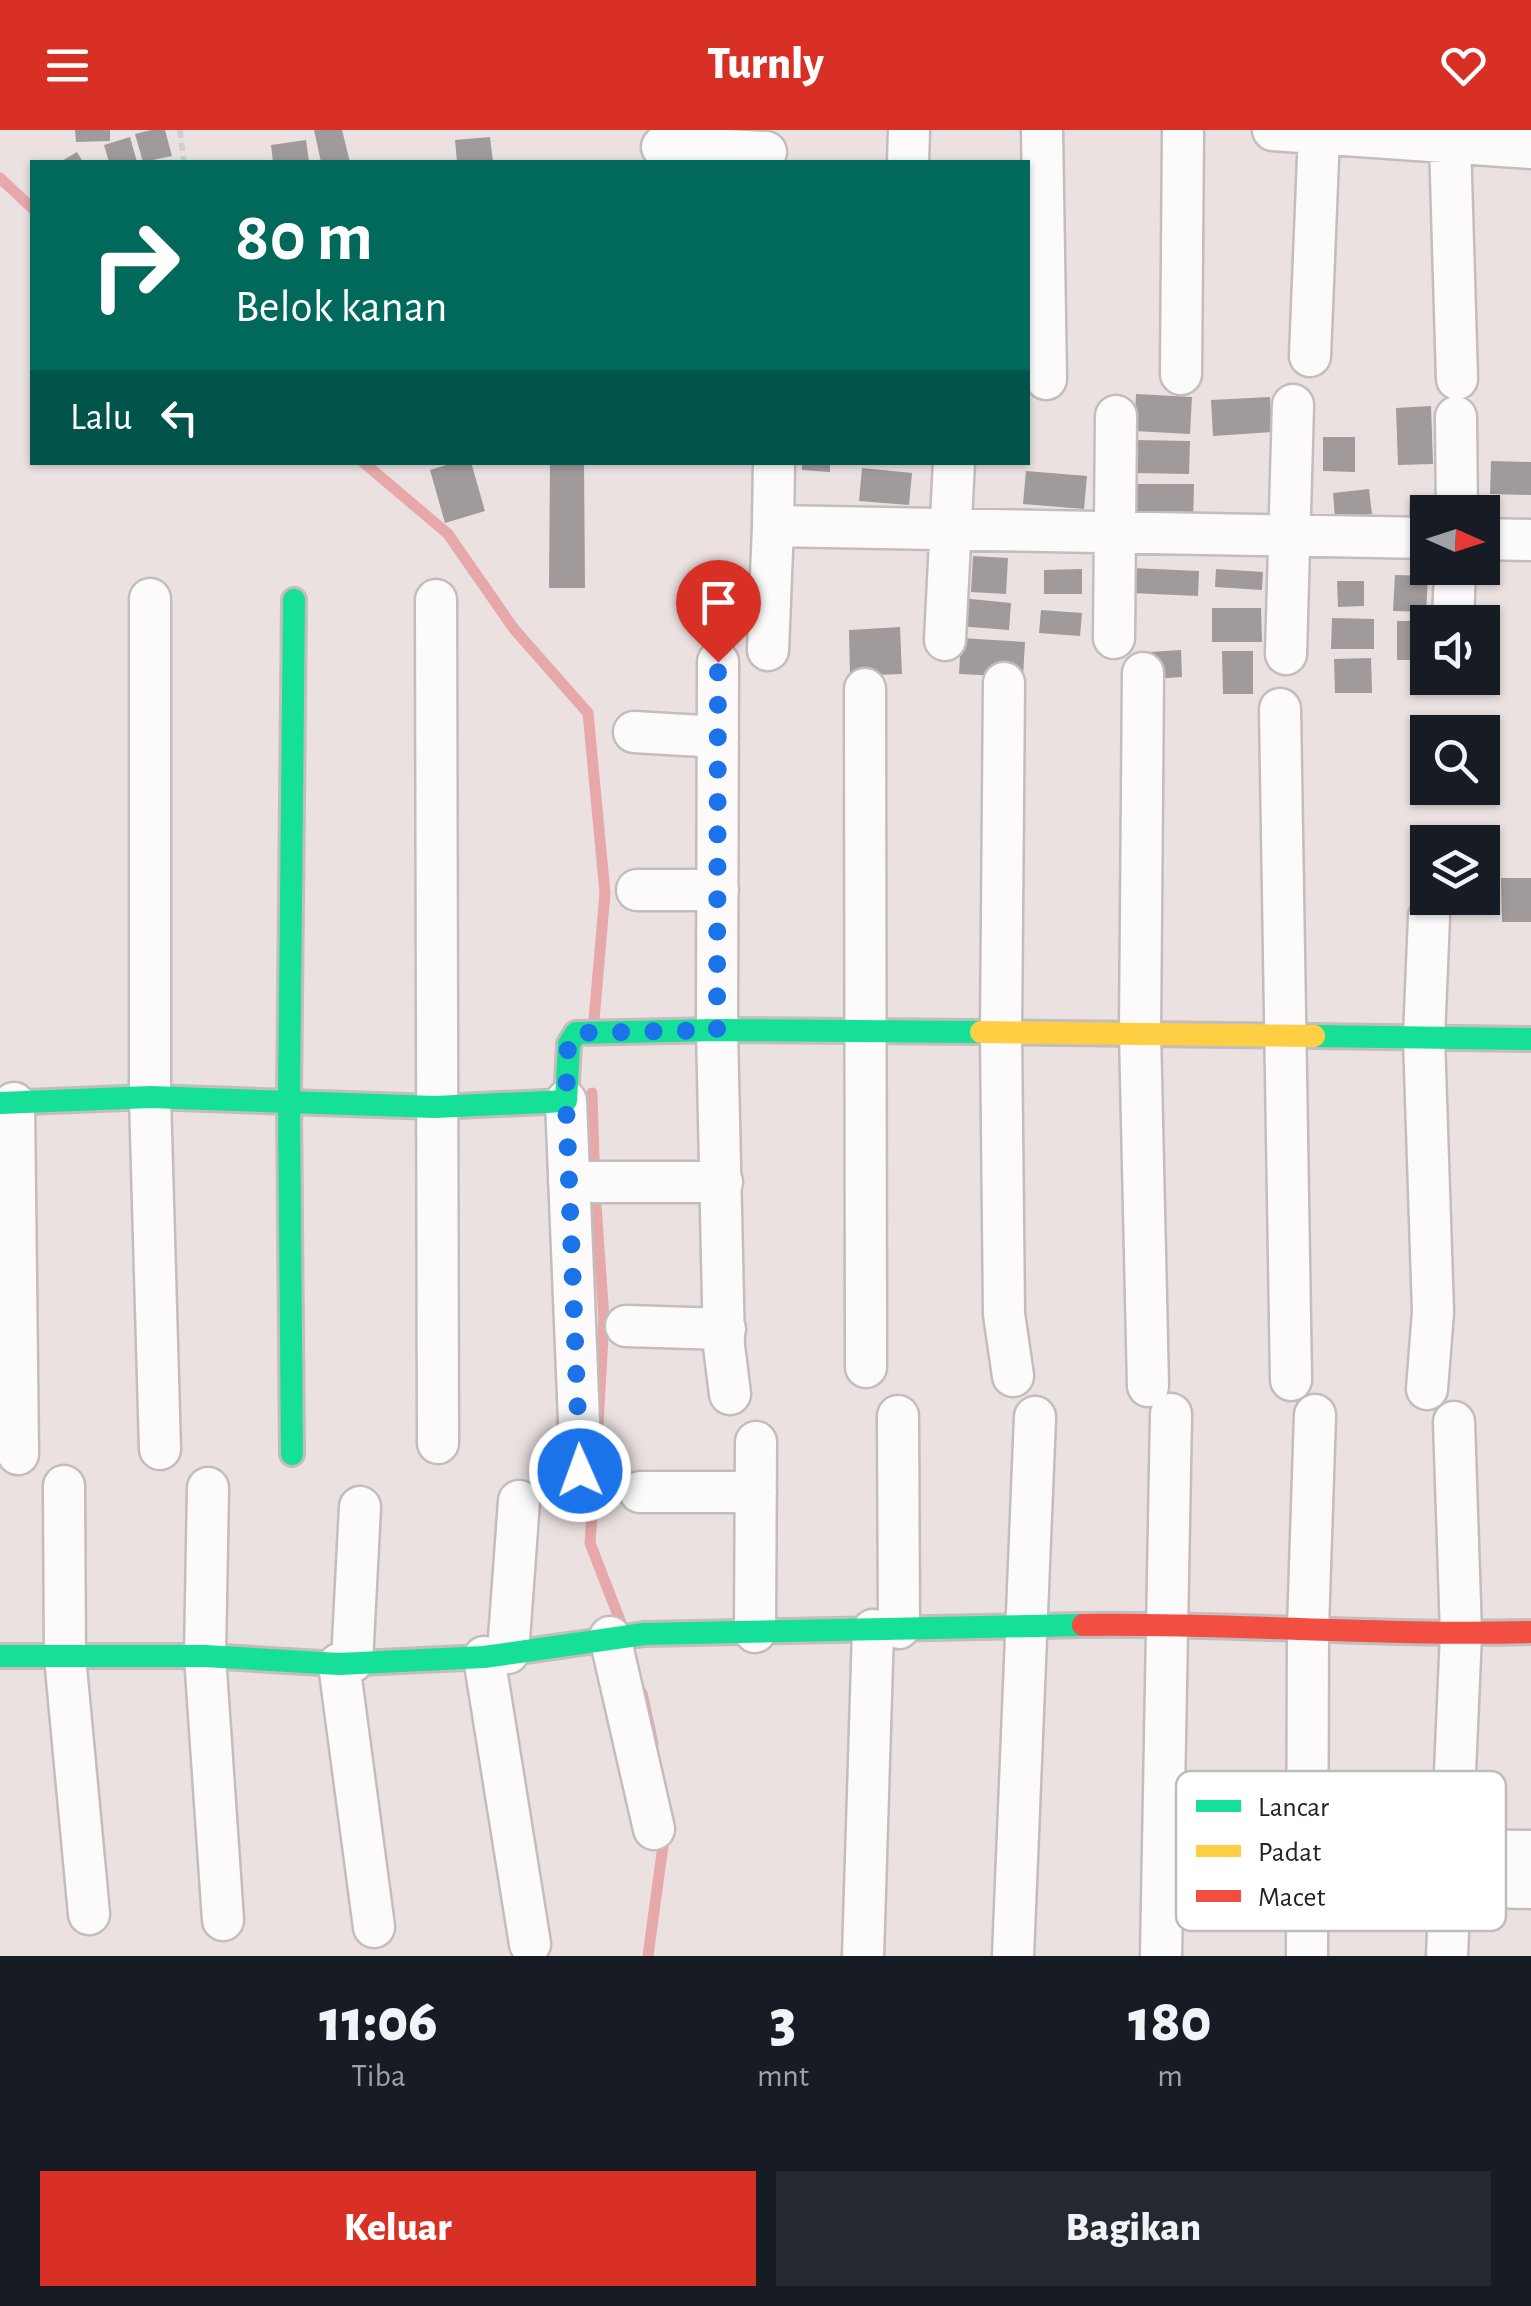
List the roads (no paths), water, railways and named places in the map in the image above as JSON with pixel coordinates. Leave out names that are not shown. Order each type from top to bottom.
[{"type":"street","points":[[908,130],[908,160]]},
{"type":"street","points":[[1042,130],[1046,379]]},
{"type":"street","points":[[1181,374],[1183,130]]},
{"type":"street","points":[[1273,130],[1531,148]]},
{"type":"street","points":[[1310,356],[1319,134]]},
{"type":"street","points":[[1450,142],[1457,495]]},
{"type":"street","points":[[662,147],[767,148]]},
{"type":"street","points":[[1286,654],[1294,404]]},
{"type":"street","points":[[1114,638],[1116,416]]},
{"type":"street","points":[[768,650],[774,465]]},
{"type":"street","points":[[945,640],[954,465]]},
{"type":"street","points":[[773,526],[1410,538]]},
{"type":"street","points":[[1500,539],[1531,540]]},
{"type":"street","points":[[150,599],[150,1097],[160,1448]]},
{"type":"street","points":[[292,1454],[288,1101],[294,600]]},
{"type":"street","points":[[436,600],[434,1106],[438,1442]]},
{"type":"street","points":[[718,662],[717,1030],[730,1394]]},
{"type":"street","points":[[1142,673],[1140,1033],[1167,1624],[1161,1956]]},
{"type":"street","points":[[1004,683],[1004,1314],[1012,1376]]},
{"type":"street","points":[[866,688],[866,1367]]},
{"type":"street","points":[[1280,709],[1291,1380]]},
{"type":"street","points":[[634,732],[718,737]]},
{"type":"street","points":[[637,890],[718,890]]},
{"type":"street","points":[[1428,1389],[1433,1312],[1424,1038],[1429,917]]},
{"type":"street","points":[[580,1471],[592,1182],[566,1102],[568,1044],[576,1033],[717,1030],[1531,1039]]},
{"type":"street","points":[[18,1454],[7,1102],[150,1097],[434,1106],[566,1102]]},
{"type":"street","points":[[592,1182],[722,1182]]},
{"type":"street","points":[[626,1326],[725,1330]]},
{"type":"street","points":[[1308,1771],[1315,1415]]},
{"type":"street","points":[[863,1956],[898,1416]]},
{"type":"street","points":[[1013,1956],[1035,1417]]},
{"type":"street","points":[[1454,1422],[1460,1634],[1455,1771]]},
{"type":"street","points":[[756,1442],[756,1632]]},
{"type":"street","points":[[64,1486],[65,1657],[89,1914]]},
{"type":"street","points":[[208,1488],[205,1656],[223,1920]]},
{"type":"street","points":[[640,1492],[756,1492]]},
{"type":"street","points":[[519,1501],[496,1655],[530,1944]]},
{"type":"street","points":[[360,1506],[346,1663],[374,1927]]},
{"type":"street","points":[[0,1656],[205,1656],[346,1663],[496,1655],[627,1636],[1167,1624],[1460,1634],[1531,1632]]},
{"type":"street","points":[[627,1636],[654,1829]]},
{"type":"street","points":[[1506,1856],[1531,1851]]},
{"type":"street","points":[[1506,1882],[1531,1888]]},
{"type":"street","points":[[1307,1931],[1307,1956]]},
{"type":"street","points":[[1447,1956],[1448,1931]]},
{"type":"waterway","points":[[0,178],[30,206]]},
{"type":"waterway","points":[[367,465],[448,534],[514,629],[588,713],[605,893],[594,1020]]},
{"type":"waterway","points":[[592,1093],[604,1319],[598,1424]]},
{"type":"waterway","points":[[595,1473],[590,1543],[621,1623]]},
{"type":"waterway","points":[[642,1693],[653,1744]]},
{"type":"waterway","points":[[648,1956],[665,1831]]}]
